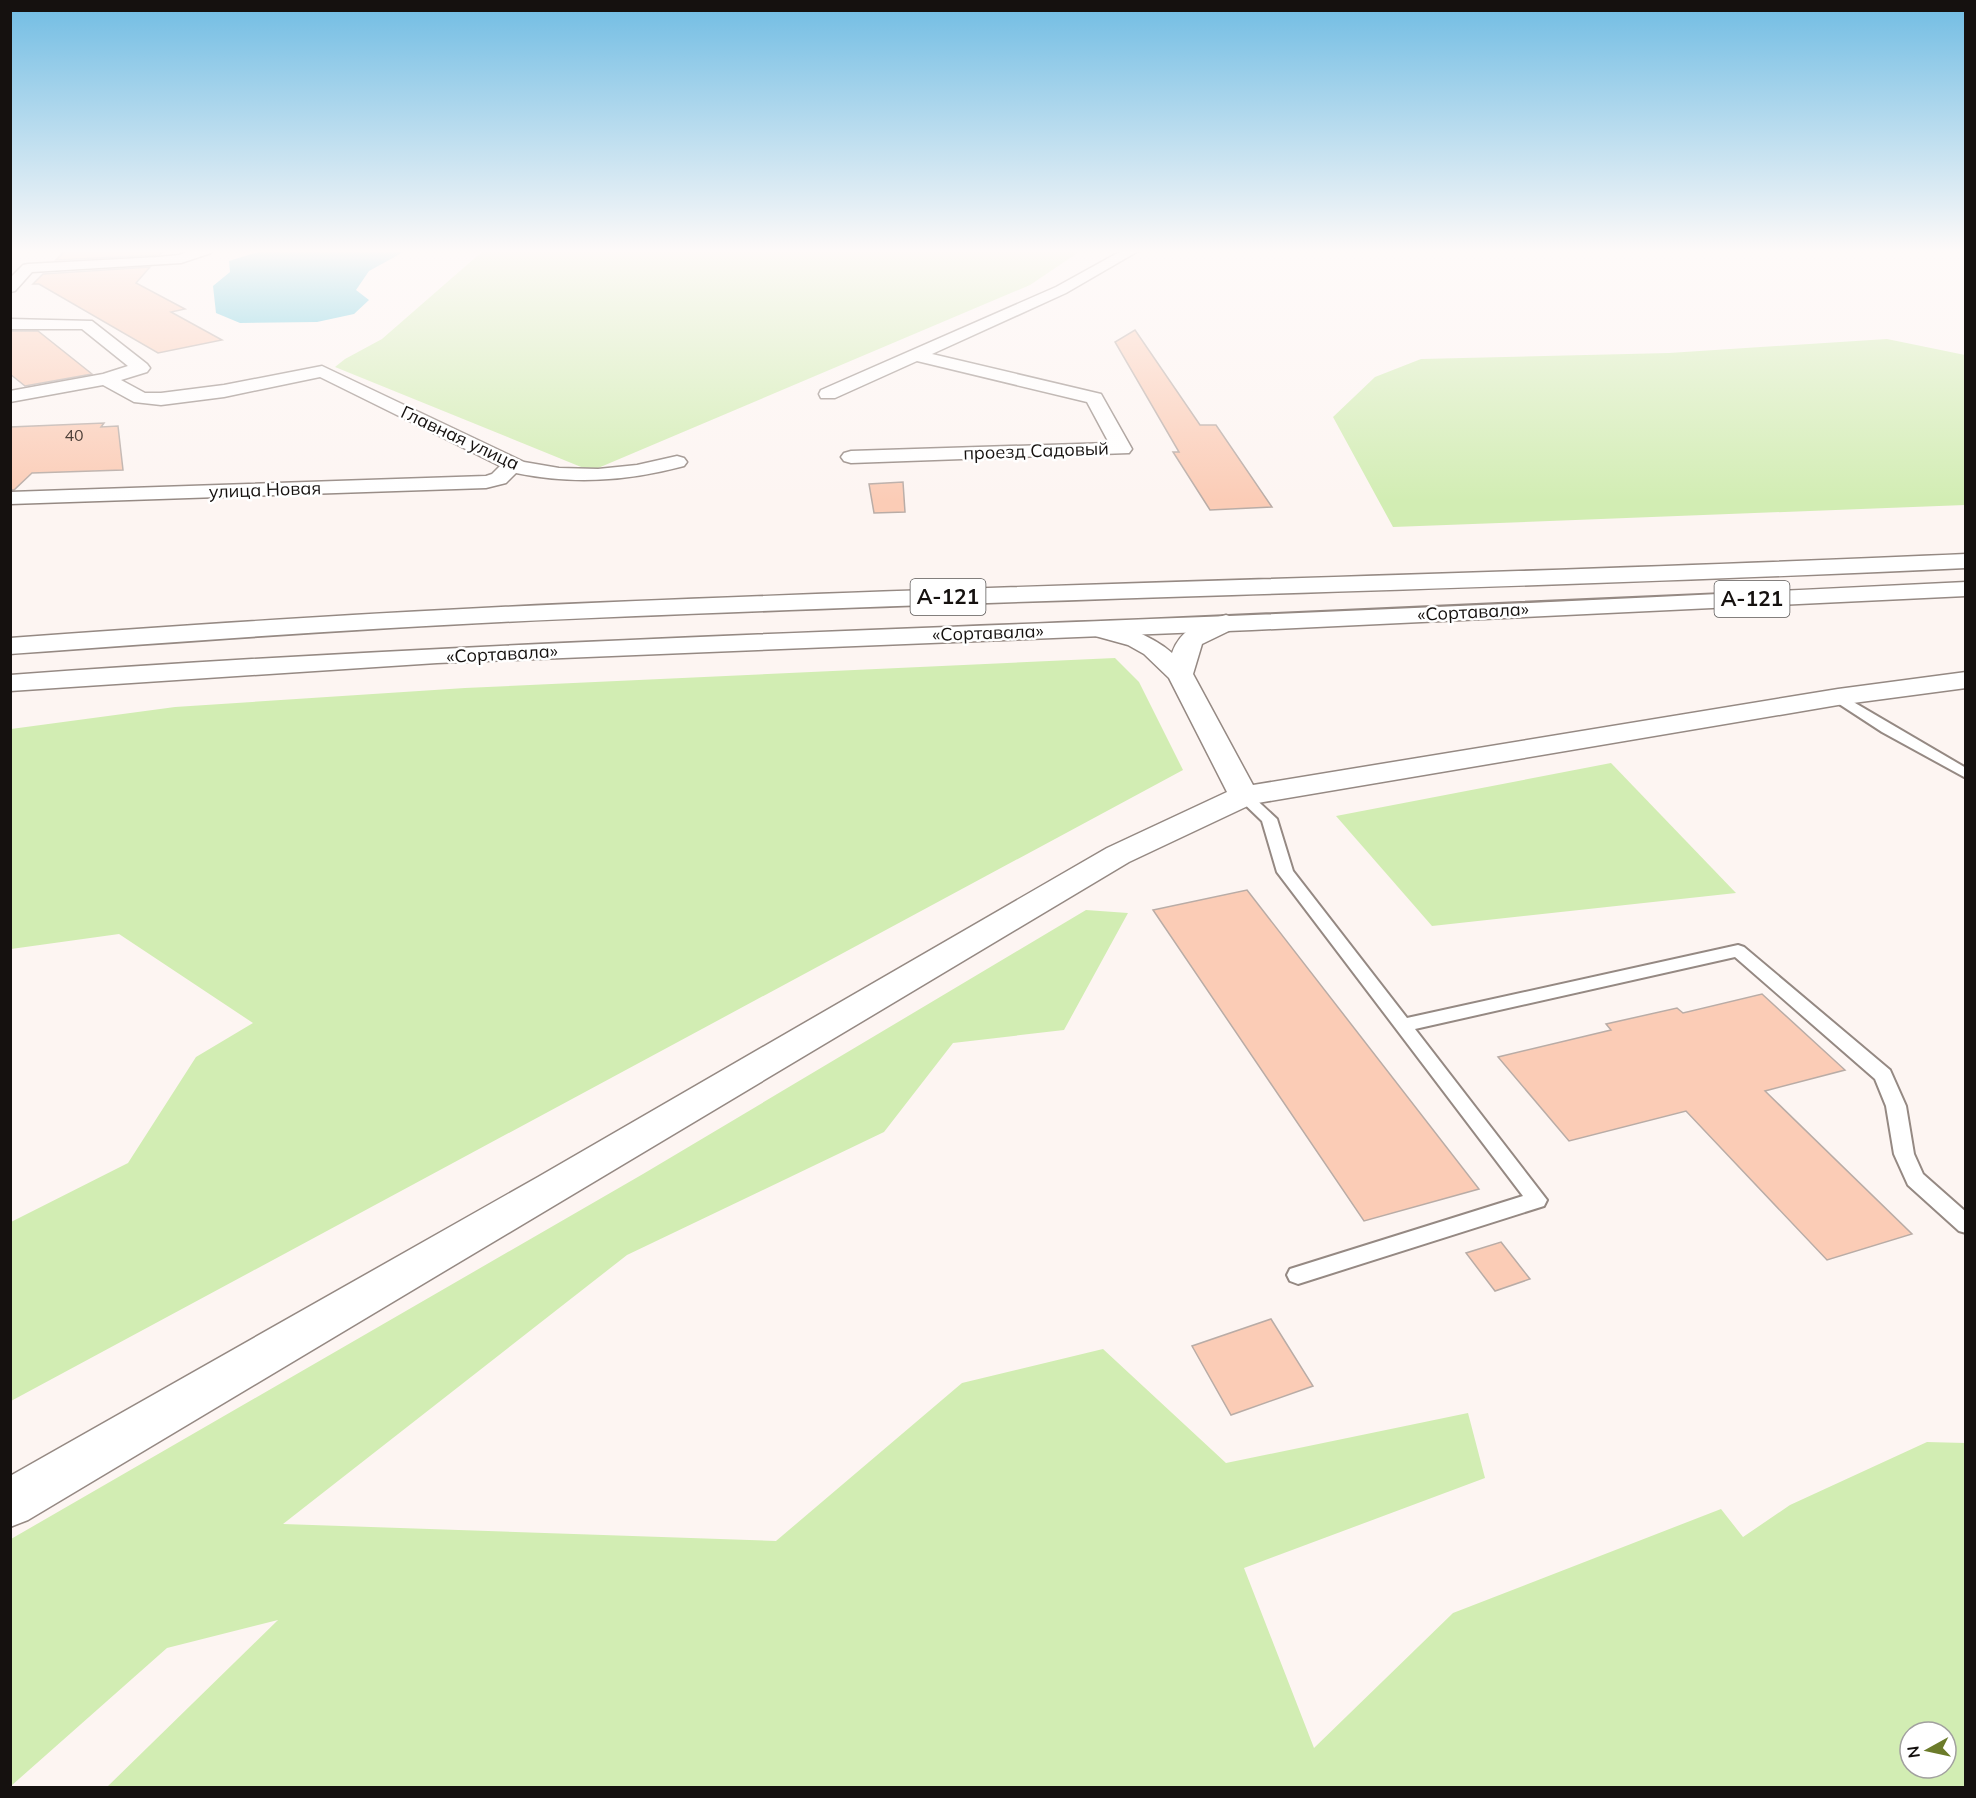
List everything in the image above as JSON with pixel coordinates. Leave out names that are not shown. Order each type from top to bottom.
[{"type":"main road","points":[[10,397],[106,379],[141,368],[98,334]]},
{"type":"main road","points":[[828,394],[962,334]]},
{"type":"main road","name":"проезд Садовый","points":[[851,457],[1122,449],[1094,398],[915,355]]},
{"type":"main road","name":"Главная улица","points":[[106,379],[141,398],[161,399],[224,391],[322,371],[513,464],[545,473],[600,476],[640,472],[677,462]]},
{"type":"main road","name":"улица Новая","points":[[10,498],[486,482],[500,479],[513,464]]},
{"type":"main road","name":"«Сортавала»","points":[[10,646],[218,628],[772,603],[1965,561]]},
{"type":"main road","name":"«Сортавала»","points":[[10,683],[152,672],[671,645],[1097,629],[1965,589]]},
{"type":"main road","points":[[1180,674],[1185,646],[1195,634],[1226,623]]},
{"type":"main road","points":[[1097,629],[1137,640],[1153,649],[1180,674],[1244,796]]},
{"type":"main road","points":[[10,1503],[533,1200],[1118,855],[1244,796],[1838,697],[1965,680]]},
{"type":"lane","points":[[1838,697],[1887,729],[1965,774]]},
{"type":"lane","points":[[1244,796],[1269,819],[1285,872],[1537,1200],[1298,1275]]},
{"type":"lane","points":[[1403,1025],[1738,951],[1883,1075],[1896,1106],[1904,1154],[1915,1179],[1965,1225]]},
{"type":"green space","points":[[388,334],[915,334],[591,471],[335,367]]},
{"type":"green space","points":[[1887,339],[1965,355],[1965,505],[1393,527],[1333,417],[1375,377],[1421,359],[1669,353]]},
{"type":"green space","points":[[1115,658],[1139,682],[1183,770],[11,1401],[11,1222],[128,1163],[196,1057],[253,1023],[119,934],[11,949],[11,729],[175,707],[465,688]]},
{"type":"green space","points":[[1611,763],[1736,893],[1432,926],[1336,816]]},
{"type":"green space","points":[[1086,910],[1128,913],[1064,1030],[953,1043],[884,1132],[627,1255],[283,1524],[776,1541],[962,1383],[1103,1349],[1226,1463],[1468,1413],[1485,1478],[1244,1568],[1314,1748],[1453,1613],[1721,1509],[1743,1537],[1790,1505],[1927,1442],[1965,1443],[1965,1787],[107,1787],[278,1620],[167,1648],[11,1786],[11,1539],[643,1174]]},
{"type":"building","points":[[10,334],[42,334],[92,374],[25,386],[10,374]]},
{"type":"building","points":[[125,334],[211,334],[222,340],[158,353]]},
{"type":"building","points":[[1128,334],[1138,334],[1200,425],[1216,425],[1272,507],[1210,510],[1173,452],[1179,452],[1115,342]]},
{"type":"building","points":[[104,423],[101,427],[118,426],[123,470],[32,473],[14,490],[10,490],[10,427]]},
{"type":"building","points":[[903,482],[905,512],[874,513],[869,484]]},
{"type":"building","points":[[1247,890],[1479,1189],[1364,1221],[1153,910]]},
{"type":"building","points":[[1762,994],[1845,1070],[1765,1091],[1912,1234],[1827,1260],[1686,1111],[1569,1141],[1498,1057],[1611,1030],[1606,1024],[1677,1008],[1683,1013]]},
{"type":"building","points":[[1501,1242],[1530,1279],[1495,1291],[1466,1253]]},
{"type":"building","points":[[1271,1319],[1313,1386],[1231,1415],[1192,1346]]}]
